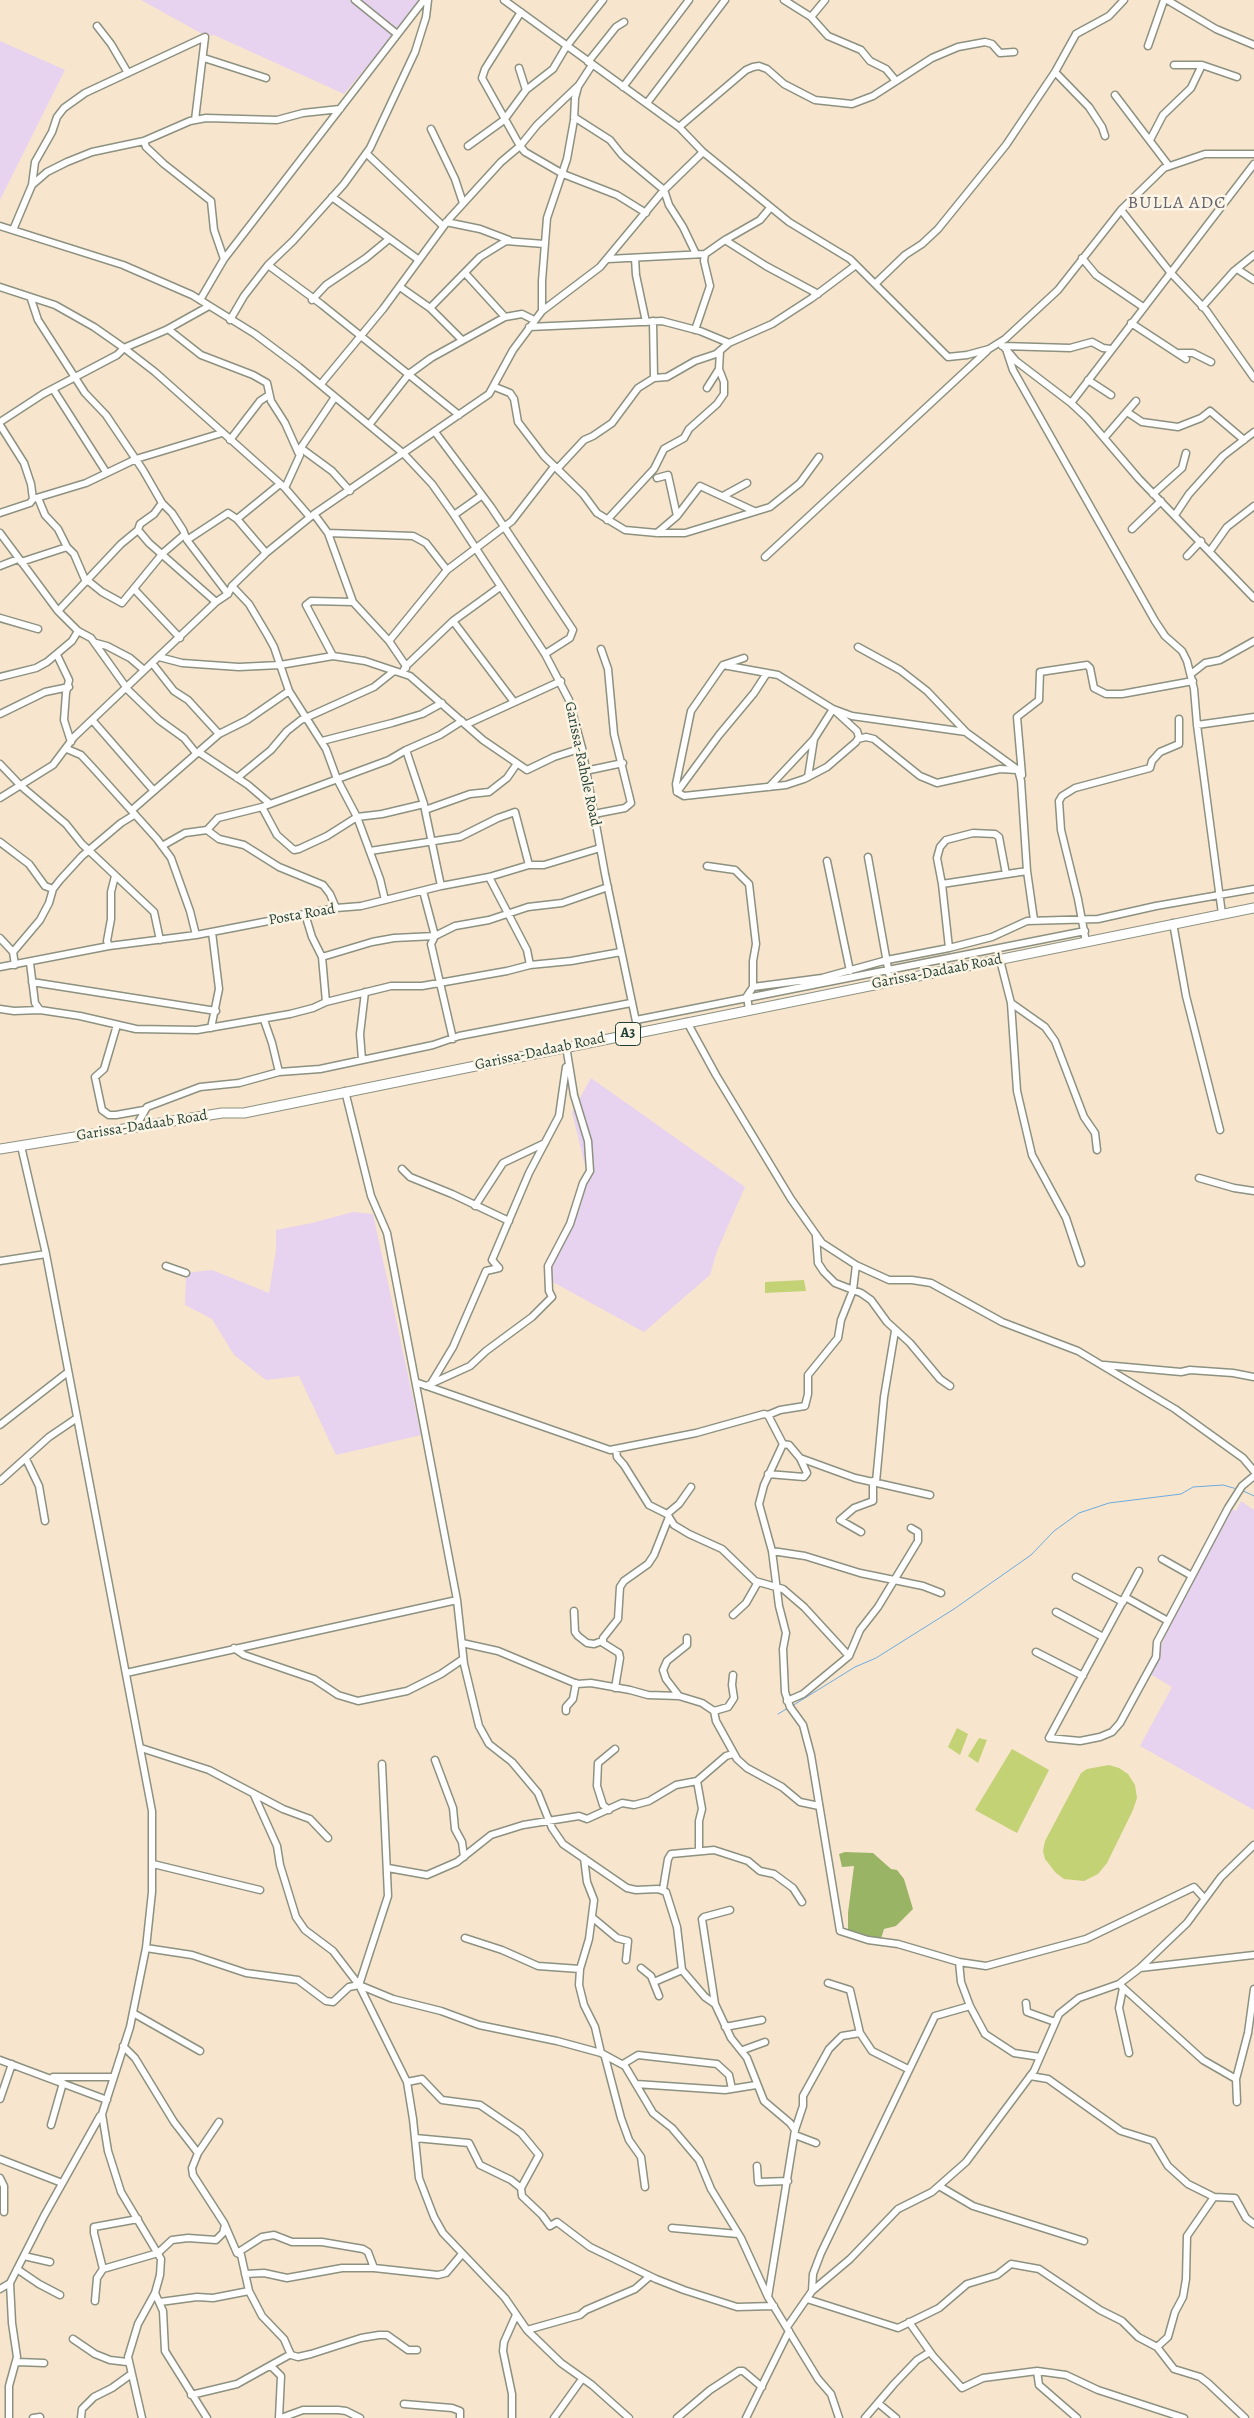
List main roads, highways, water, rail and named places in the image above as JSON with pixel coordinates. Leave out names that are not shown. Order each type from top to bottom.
[{"type":"highway","name":"Garissa-Dadaab Road","points":[[0,1150],[222,1113],[244,1113],[638,1031],[1254,908]]},
{"type":"waterway","points":[[792,1706],[855,1667],[876,1658],[954,1609],[1031,1555],[1054,1531],[1079,1513],[1109,1503],[1181,1494],[1193,1487],[1223,1485],[1237,1489]]},
{"type":"waterway","points":[[1241,1490],[1254,1496]]},
{"type":"waterway","points":[[778,1714],[788,1708]]},
{"type":"district","name":"BULLA ADC","points":[[1177,204]]}]
